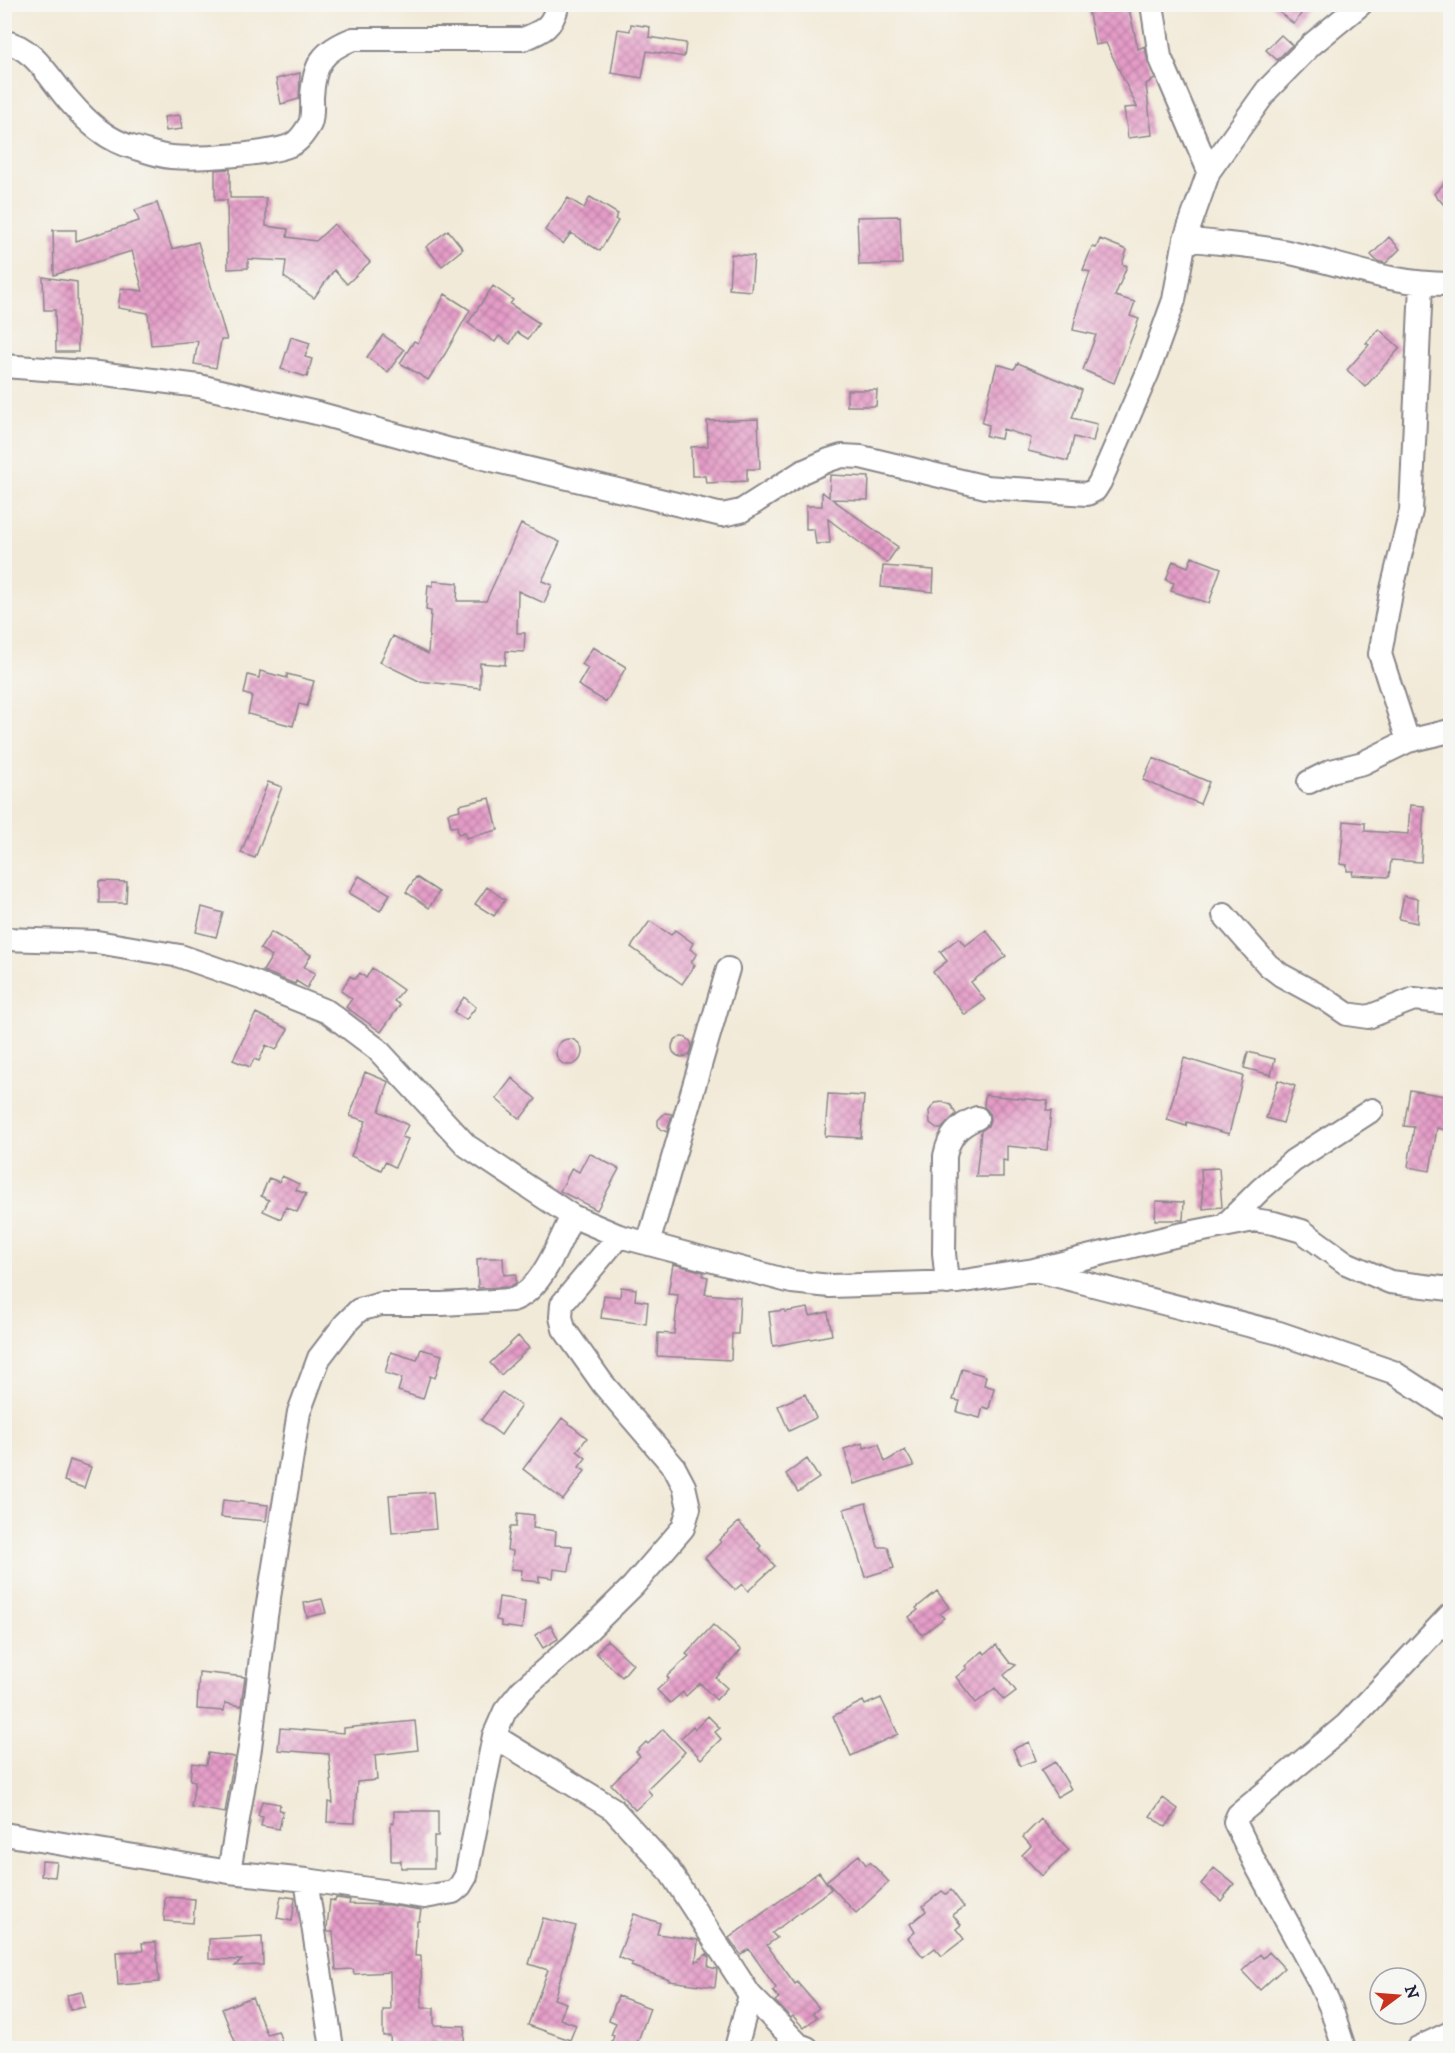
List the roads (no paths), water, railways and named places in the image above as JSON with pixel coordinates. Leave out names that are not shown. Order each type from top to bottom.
[{"type":"street","points":[[4,42],[15,43],[34,59],[69,102],[92,125],[120,144],[169,157],[221,156],[263,153],[296,143],[310,124],[313,85],[320,60],[337,45],[353,39],[523,39],[542,32],[554,19],[558,4]]},
{"type":"street","points":[[1152,4],[1160,57],[1209,171]]},
{"type":"street","points":[[4,366],[98,373],[199,386],[321,414],[451,450],[722,515],[741,511],[802,472],[842,456],[861,457],[986,487],[1087,494],[1095,490],[1100,482],[1148,372],[1174,300],[1185,240],[1209,171],[1267,90],[1311,45],[1361,4]]},
{"type":"street","points":[[1185,240],[1289,252],[1371,275],[1421,284],[1450,284]]},
{"type":"street","points":[[1408,741],[1380,654],[1391,593],[1411,511],[1421,284]]},
{"type":"street","points":[[1309,782],[1331,771],[1363,763],[1408,741],[1450,731]]},
{"type":"street","points":[[1224,915],[1268,965],[1347,1014],[1368,1017],[1414,999],[1450,1003]]},
{"type":"street","points":[[4,939],[97,942],[180,956],[246,979],[328,1012],[377,1049],[467,1146],[572,1216],[619,1236],[792,1282],[830,1286],[947,1283],[1034,1270],[1254,1220],[1302,1231],[1346,1263],[1390,1282],[1450,1289]]},
{"type":"street","points":[[648,1244],[728,969]]},
{"type":"street","points":[[1226,1225],[1260,1190],[1293,1161],[1372,1110]]},
{"type":"street","points":[[947,1283],[944,1253],[947,1143],[959,1127],[977,1118]]},
{"type":"street","points":[[229,1872],[250,1748],[266,1616],[299,1412],[319,1358],[359,1310],[381,1304],[442,1304],[512,1300],[520,1297],[528,1292],[539,1279],[572,1216]]},
{"type":"street","points":[[4,1834],[229,1872],[306,1880],[425,1897],[453,1892],[460,1886],[466,1876],[494,1736],[505,1711],[522,1690],[572,1646],[633,1586],[683,1528],[689,1508],[684,1486],[674,1467],[603,1383],[564,1329],[561,1317],[562,1304],[619,1236]]},
{"type":"street","points":[[1034,1270],[1278,1332],[1394,1372],[1450,1409]]},
{"type":"street","points":[[1344,2049],[1331,2008],[1318,1980],[1234,1822],[1238,1815],[1346,1725],[1450,1615]]},
{"type":"street","points":[[494,1736],[613,1809],[668,1869],[750,1995],[799,2045],[807,2049]]},
{"type":"street","points":[[306,1880],[332,2049]]},
{"type":"street","points":[[736,2049],[750,1995]]},
{"type":"street","points":[[1418,2049],[1450,2033]]}]
